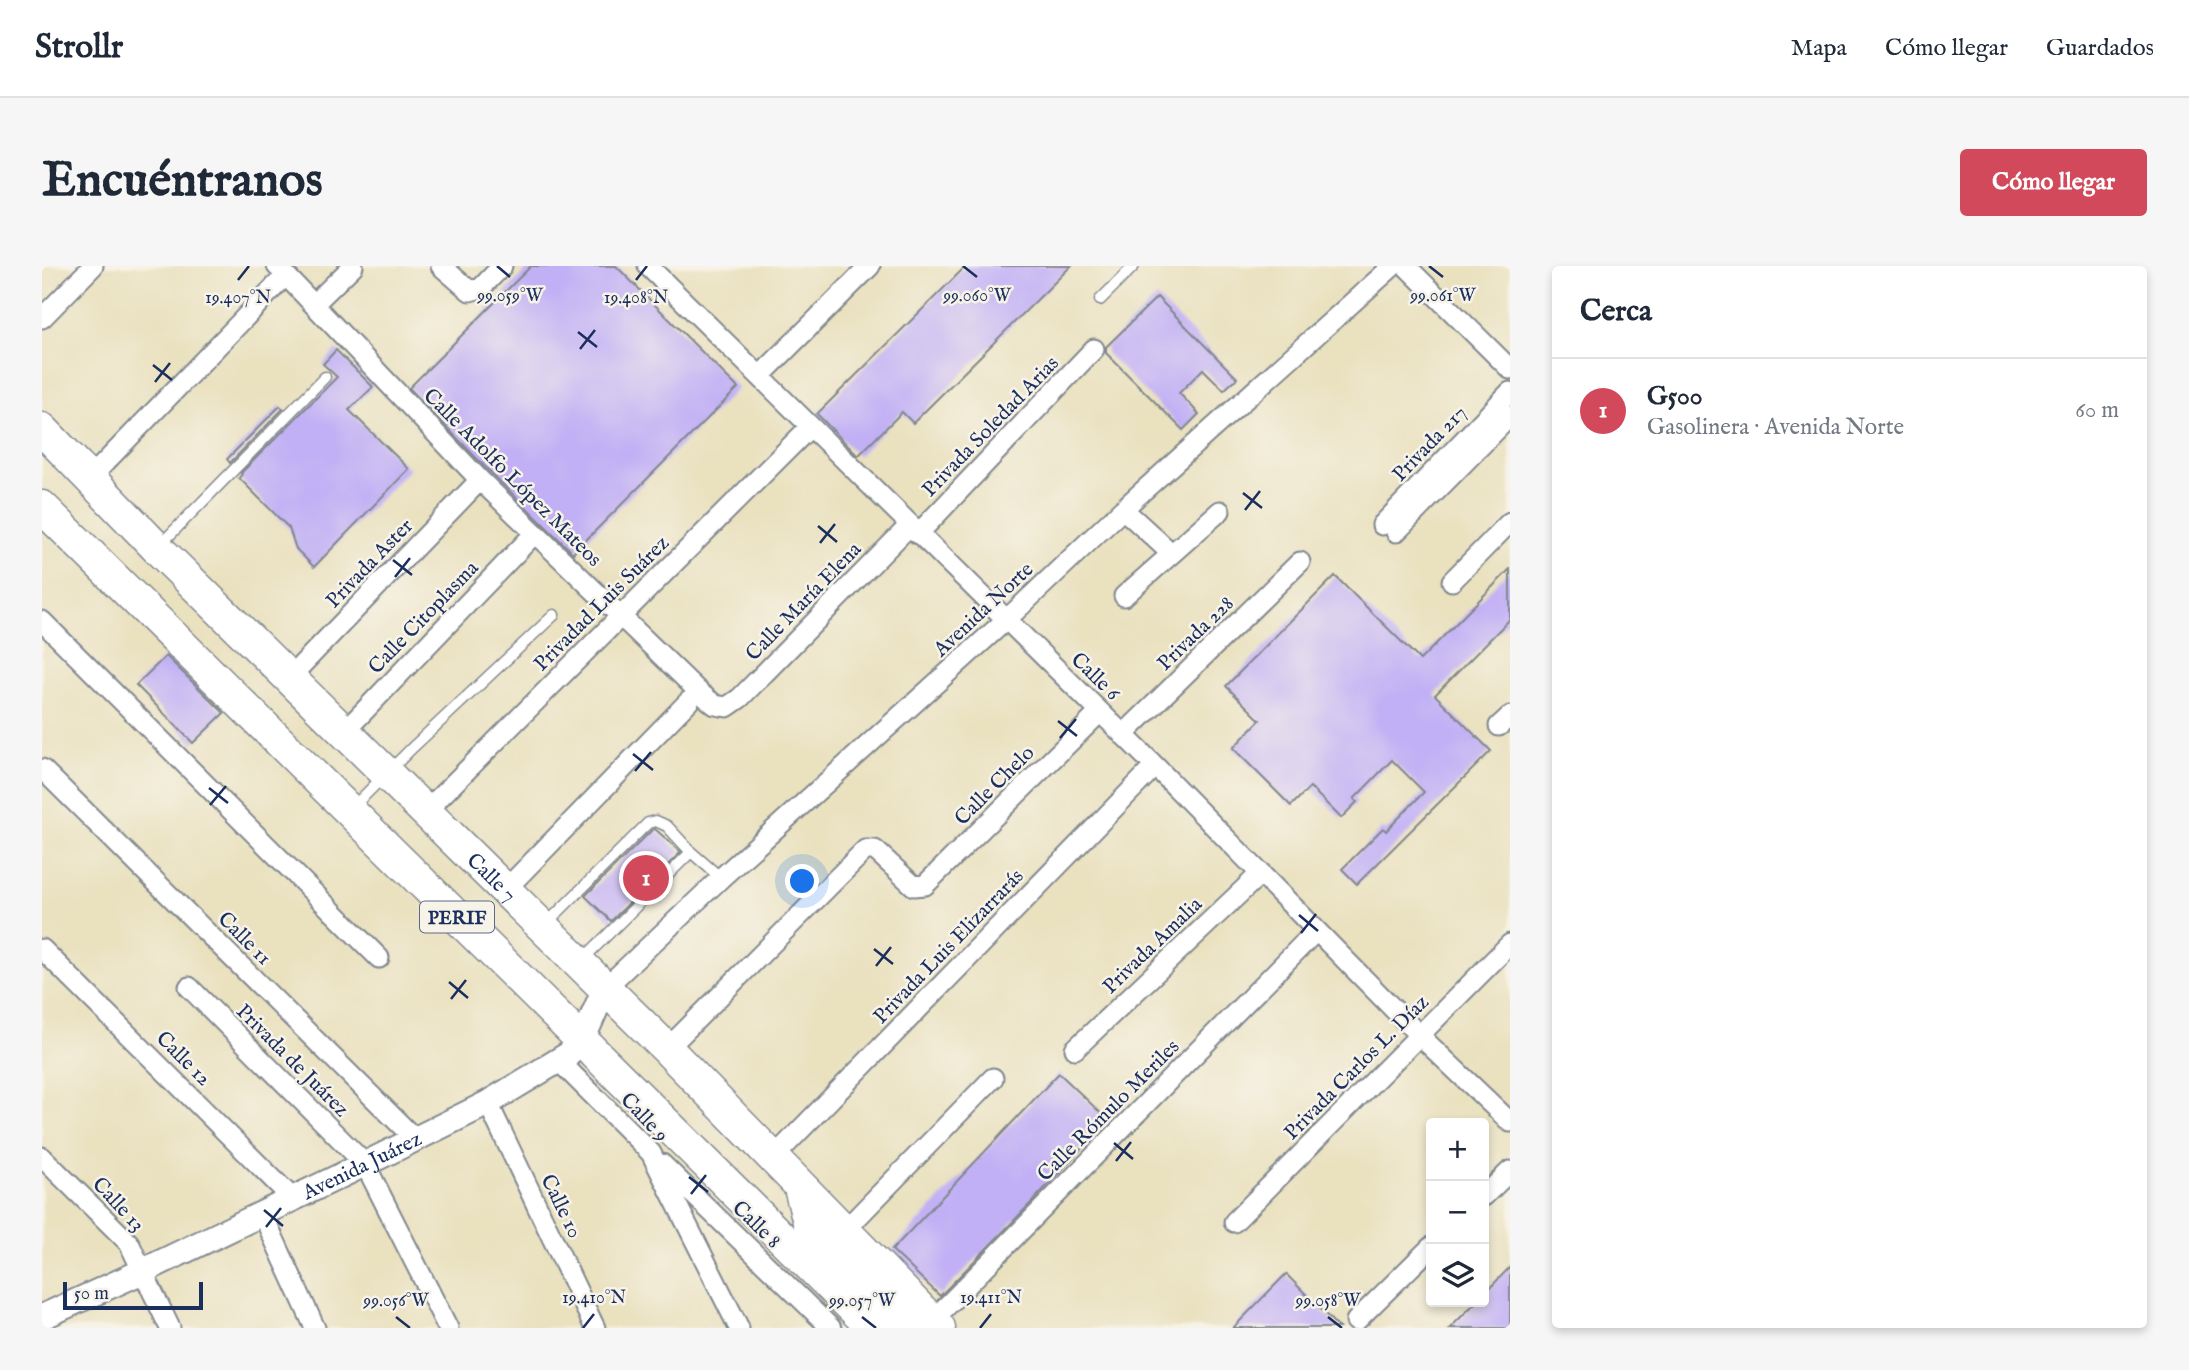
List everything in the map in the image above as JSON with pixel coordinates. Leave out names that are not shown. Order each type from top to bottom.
[{"type":"main road","name":"Calle 7","points":[[42,429],[157,548],[667,1049],[799,1185],[811,1229],[838,1245]]},
{"type":"main road","name":"PERIF","points":[[42,507],[349,811],[570,1051],[873,1328]]},
{"type":"main road","points":[[838,1245],[924,1326]]},
{"type":"street","points":[[42,318],[93,266]]},
{"type":"street","points":[[314,304],[353,266]]},
{"type":"street","points":[[441,266],[470,291],[481,288],[502,266]]},
{"type":"street","name":"Calle 6","points":[[648,266],[1155,766],[1419,1035],[1509,1118]]},
{"type":"street","points":[[761,376],[870,266]]},
{"type":"street","name":"Avenida Norte","points":[[605,988],[1123,509],[1393,266]]},
{"type":"street","points":[[1406,266],[1510,369]]},
{"type":"street","points":[[90,478],[281,271]]},
{"type":"street","name":"Calle Adolfo López Mateos","points":[[281,271],[480,480],[699,692],[715,705],[727,707]]},
{"type":"street","name":"Privada Soledad Arias","points":[[914,530],[1094,349]]},
{"type":"street","name":"Privada 217","points":[[1510,391],[1389,528],[1510,416]]},
{"type":"street","name":"Privadad Luis Suárez","points":[[425,812],[810,428]]},
{"type":"street","name":"Privada Aster","points":[[289,678],[480,480]]},
{"type":"street","points":[[1123,509],[1171,554]]},
{"type":"street","points":[[1124,596],[1220,511]]},
{"type":"street","points":[[1452,581],[1510,522]]},
{"type":"street","name":"Calle María Elena","points":[[727,707],[740,698],[914,530]]},
{"type":"street","name":"Calle Citoplasma","points":[[344,732],[535,533]]},
{"type":"street","name":"Privada 228","points":[[1123,736],[1300,562]]},
{"type":"street","points":[[42,621],[379,958]]},
{"type":"street","points":[[505,890],[689,701]]},
{"type":"street","name":"Calle Chelo","points":[[667,1049],[870,848],[879,853],[909,883],[919,887],[925,885],[1100,712]]},
{"type":"street","name":"Privada Luis Elizarrarás","points":[[773,1158],[1155,766]]},
{"type":"street","name":"Calle 11","points":[[42,769],[415,1139]]},
{"type":"street","name":"Privada Amalia","points":[[1076,1049],[1261,873]]},
{"type":"street","name":"Calle Rómulo Meriles","points":[[924,1326],[1316,931]]},
{"type":"street","name":"Privada Carlos L. Díaz","points":[[1234,1222],[1510,944]]},
{"type":"street","name":"Calle 12","points":[[42,949],[293,1199]]},
{"type":"street","name":"Privada de Juárez","points":[[189,987],[365,1164]]},
{"type":"street","points":[[570,1051],[605,988]]},
{"type":"street","name":"Avenida Juárez","points":[[42,1317],[143,1271],[488,1103],[570,1051]]},
{"type":"street","name":"Calle 9","points":[[570,1051],[651,1153],[739,1328]]},
{"type":"street","points":[[838,1245],[993,1078]]},
{"type":"street","name":"Calle 10","points":[[488,1103],[595,1328]]},
{"type":"street","name":"Calle 8","points":[[651,1153],[831,1328]]},
{"type":"street","name":"Calle 13","points":[[42,1157],[129,1243],[170,1328]]},
{"type":"street","points":[[365,1164],[448,1328]]},
{"type":"street","points":[[1489,1191],[1510,1171]]},
{"type":"street","points":[[262,1213],[316,1328]]},
{"type":"street","points":[[1356,1321],[1426,1252]]},
{"type":"lane","points":[[1100,300],[1133,266]]},
{"type":"lane","points":[[157,548],[325,377]]},
{"type":"lane","points":[[349,811],[554,615]]},
{"type":"lane","points":[[543,926],[648,823],[656,821],[667,826],[721,878]]},
{"type":"lane","points":[[580,963],[691,852]]},
{"type":"building","points":[[531,266],[616,266],[738,388],[573,553],[409,388]]},
{"type":"building","points":[[966,266],[1071,266],[913,423],[902,412],[858,456],[817,414]]},
{"type":"building","points":[[1157,297],[1237,378],[1224,390],[1203,369],[1179,393],[1199,414],[1183,430],[1106,353],[1106,347]]},
{"type":"building","points":[[336,350],[373,387],[349,410],[409,469],[314,567],[296,549],[289,528],[239,478],[337,377],[323,364]]},
{"type":"building","points":[[280,406],[283,409],[230,463],[227,459]]},
{"type":"building","points":[[1510,569],[1510,619],[1435,695],[1491,751],[1357,884],[1342,869],[1383,828],[1386,831],[1424,792],[1392,760],[1354,799],[1357,802],[1341,818],[1310,787],[1291,806],[1233,748],[1260,720],[1226,686],[1335,576],[1420,660]]},
{"type":"building","points":[[166,656],[224,713],[193,743],[136,685]]},
{"type":"building","points":[[655,829],[681,852],[611,921],[585,896]]},
{"type":"building","points":[[1059,1073],[1108,1120],[940,1296],[892,1250]]},
{"type":"building","points":[[1510,1267],[1510,1328],[1450,1328],[1471,1307],[1489,1307],[1489,1289]]},
{"type":"building","points":[[1286,1274],[1339,1328],[1233,1328]]},
{"type":"place","name":"G500","points":[[646,878]]}]
